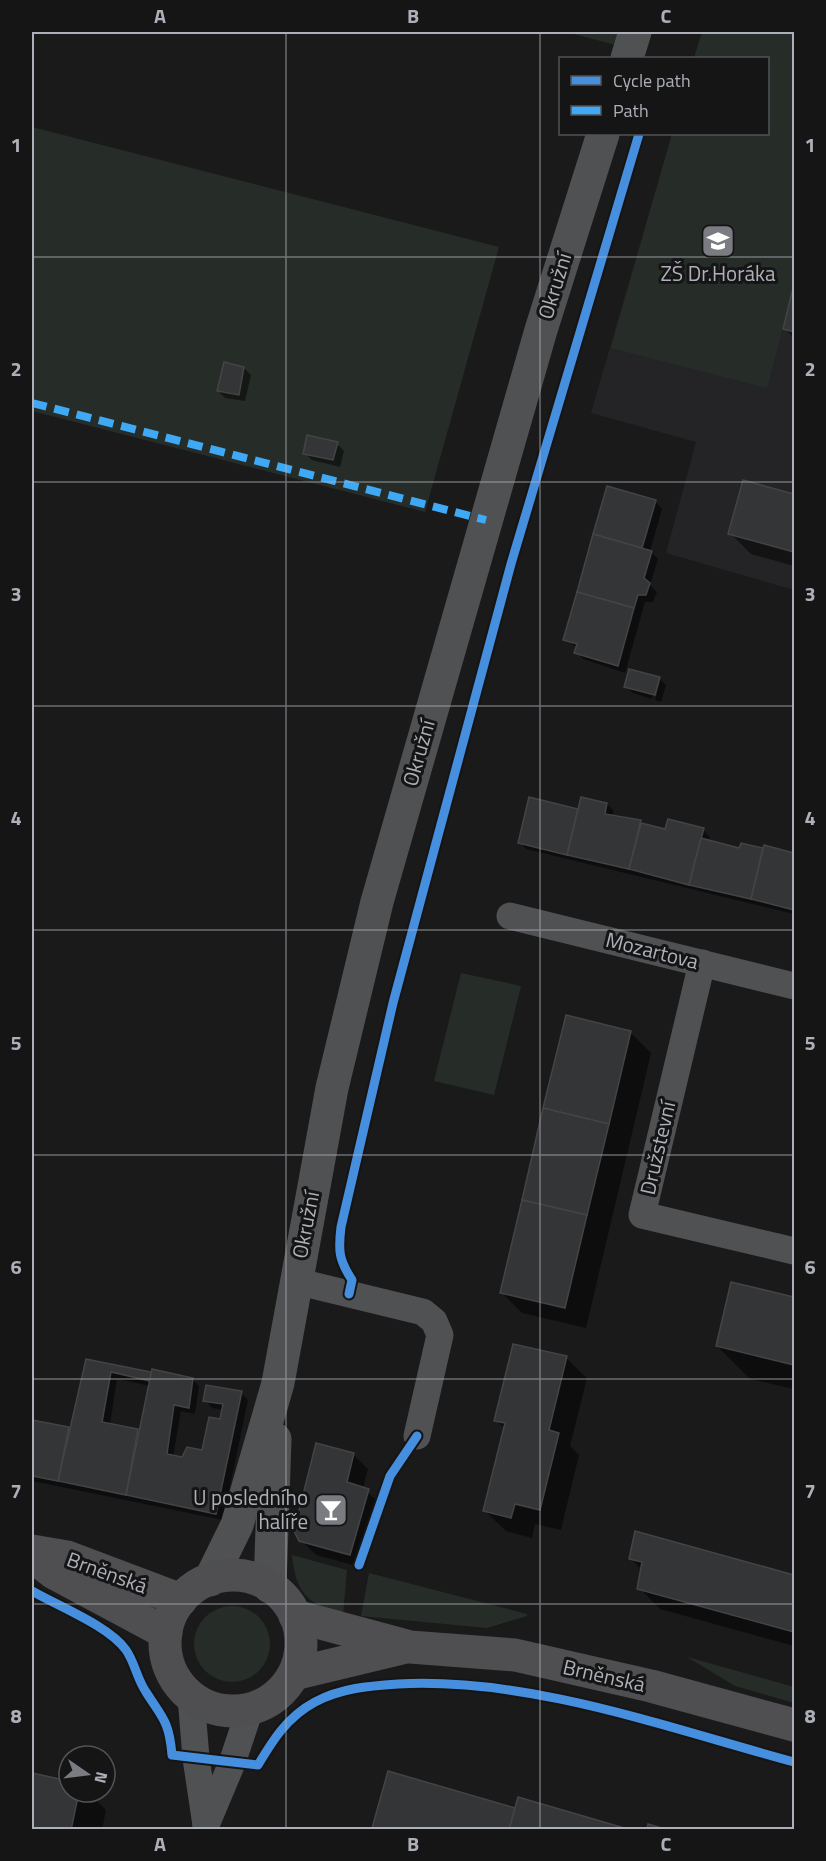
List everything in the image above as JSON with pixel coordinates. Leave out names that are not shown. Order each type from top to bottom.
[{"type":"main road","name":"Brněnská","points":[[32,1553],[68,1557],[181,1600]]},
{"type":"main road","name":"Brněnská","points":[[32,1553],[54,1573],[166,1633]]},
{"type":"main road","points":[[241,1576],[270,1587],[285,1600],[296,1616],[301,1645],[294,1674],[276,1696],[250,1709],[219,1710],[191,1697],[170,1668],[166,1651],[166,1633],[171,1616],[181,1600],[194,1588],[210,1580],[241,1576]]},
{"type":"main road","name":"Brněnská","points":[[296,1616],[410,1647],[515,1655],[651,1686],[795,1725]]},
{"type":"main road","name":"Brněnská","points":[[294,1674],[410,1647]]},
{"type":"street","points":[[627,57],[635,32]]},
{"type":"street","name":"Okružní","points":[[270,1587],[270,1532],[278,1383],[295,1281],[333,1088],[376,902],[522,397],[603,135]]},
{"type":"street","name":"Mozartova","points":[[510,916],[795,986]]},
{"type":"street","name":"Družstevní","points":[[702,963],[642,1215],[795,1251]]},
{"type":"street","points":[[295,1281],[423,1312],[434,1321],[440,1335],[417,1436]]},
{"type":"street","name":"Okružní","points":[[210,1580],[237,1525],[278,1383]]},
{"type":"street","points":[[191,1697],[196,1758],[206,1827]]},
{"type":"street","points":[[206,1827],[250,1709]]},
{"type":"shaded area","points":[[566,32],[620,32],[616,45]]},
{"type":"shaded area","name":"ZŠ Dr.Horáka","points":[[702,32],[794,32],[794,590],[666,553],[696,442],[591,413],[672,135],[769,135],[769,57],[694,57]]},
{"type":"shaded area","points":[[702,32],[794,32],[794,284],[767,388],[611,348],[672,135],[769,135],[769,57],[694,57]]},
{"type":"shaded area","points":[[32,127],[499,247],[425,512],[32,411]]},
{"type":"shaded area","points":[[461,973],[521,986],[494,1095],[434,1081]]},
{"type":"shaded area","points":[[292,1555],[347,1570],[343,1615],[312,1601],[300,1588]]},
{"type":"shaded area","points":[[369,1573],[527,1614],[527,1616],[487,1628],[361,1616]]},
{"type":"shaded area","points":[[240,1606],[253,1612],[264,1623],[270,1636],[268,1659],[253,1676],[240,1682],[224,1682],[211,1676],[196,1659],[194,1636],[200,1623],[217,1608]]},
{"type":"shaded area","points":[[687,1657],[794,1687],[794,1703],[735,1686]]},
{"type":"building","points":[[794,284],[794,332],[783,329]]},
{"type":"building","points":[[224,362],[244,367],[239,395],[217,391]]},
{"type":"building","points":[[307,435],[338,442],[333,460],[303,454]]},
{"type":"building","points":[[743,480],[794,494],[794,552],[728,534]]},
{"type":"building","points":[[607,486],[656,500],[642,548],[593,534]]},
{"type":"building","points":[[593,534],[652,551],[644,578],[650,583],[646,595],[638,595],[634,608],[577,592]]},
{"type":"building","points":[[577,592],[634,608],[618,666],[574,653],[577,644],[563,640]]},
{"type":"building","points":[[629,669],[660,677],[655,695],[624,687]]},
{"type":"building","points":[[529,797],[578,809],[567,855],[518,843]]},
{"type":"building","points":[[581,797],[607,803],[605,814],[641,820],[629,869],[567,855]]},
{"type":"building","points":[[668,819],[704,828],[689,885],[629,869],[641,823],[665,829]]},
{"type":"building","points":[[701,838],[739,848],[741,843],[763,848],[751,899],[689,885]]},
{"type":"building","points":[[764,845],[794,853],[794,910],[751,899]]},
{"type":"building","points":[[566,1015],[631,1031],[609,1124],[543,1108]]},
{"type":"building","points":[[543,1108],[609,1124],[587,1215],[522,1200]]},
{"type":"building","points":[[522,1200],[587,1215],[565,1308],[500,1293]]},
{"type":"building","points":[[731,1282],[794,1297],[794,1365],[716,1346]]},
{"type":"building","points":[[513,1344],[567,1356],[549,1430],[559,1433],[540,1510],[515,1504],[511,1518],[483,1511],[505,1423],[494,1421]]},
{"type":"building","points":[[86,1359],[151,1372],[150,1381],[111,1372],[102,1422],[138,1429],[126,1495],[58,1481]]},
{"type":"building","points":[[152,1369],[193,1378],[189,1408],[174,1405],[167,1454],[182,1457],[187,1447],[202,1450],[209,1417],[220,1419],[223,1404],[203,1401],[206,1385],[242,1391],[216,1514],[126,1495]]},
{"type":"building","points":[[32,1420],[69,1427],[58,1481],[32,1476]]},
{"type":"building","name":"U posledního halíře","points":[[316,1443],[354,1453],[347,1482],[369,1489],[350,1555],[299,1541],[294,1531]]},
{"type":"building","points":[[635,1531],[794,1575],[794,1632],[637,1589],[642,1562],[629,1559]]},
{"type":"building","points":[[388,1771],[515,1808],[509,1830],[372,1828]]},
{"type":"building","points":[[32,1773],[57,1778],[57,1804],[76,1804],[71,1830],[32,1830]]},
{"type":"building","points":[[518,1797],[631,1830],[509,1830]]},
{"type":"building","points":[[648,1824],[668,1830],[647,1830]]},
{"type":"marked path","points":[[32,403],[486,520]]},
{"type":"cycle path","points":[[349,1294],[352,1280],[340,1255],[341,1227],[393,1003],[511,564],[639,135]]},
{"type":"cycle path","points":[[359,1565],[390,1476],[417,1436]]},
{"type":"cycle path","points":[[32,1591],[96,1625],[126,1650],[143,1687],[164,1721],[172,1755],[258,1765],[275,1738],[289,1722],[305,1708],[325,1697],[355,1688],[398,1684],[448,1684],[498,1688],[598,1708],[794,1762]]},
{"type":"place","name":"ZŠ Dr.Horáka","points":[[718,241]]},
{"type":"place","name":"U posledního halíře","points":[[331,1510]]}]
